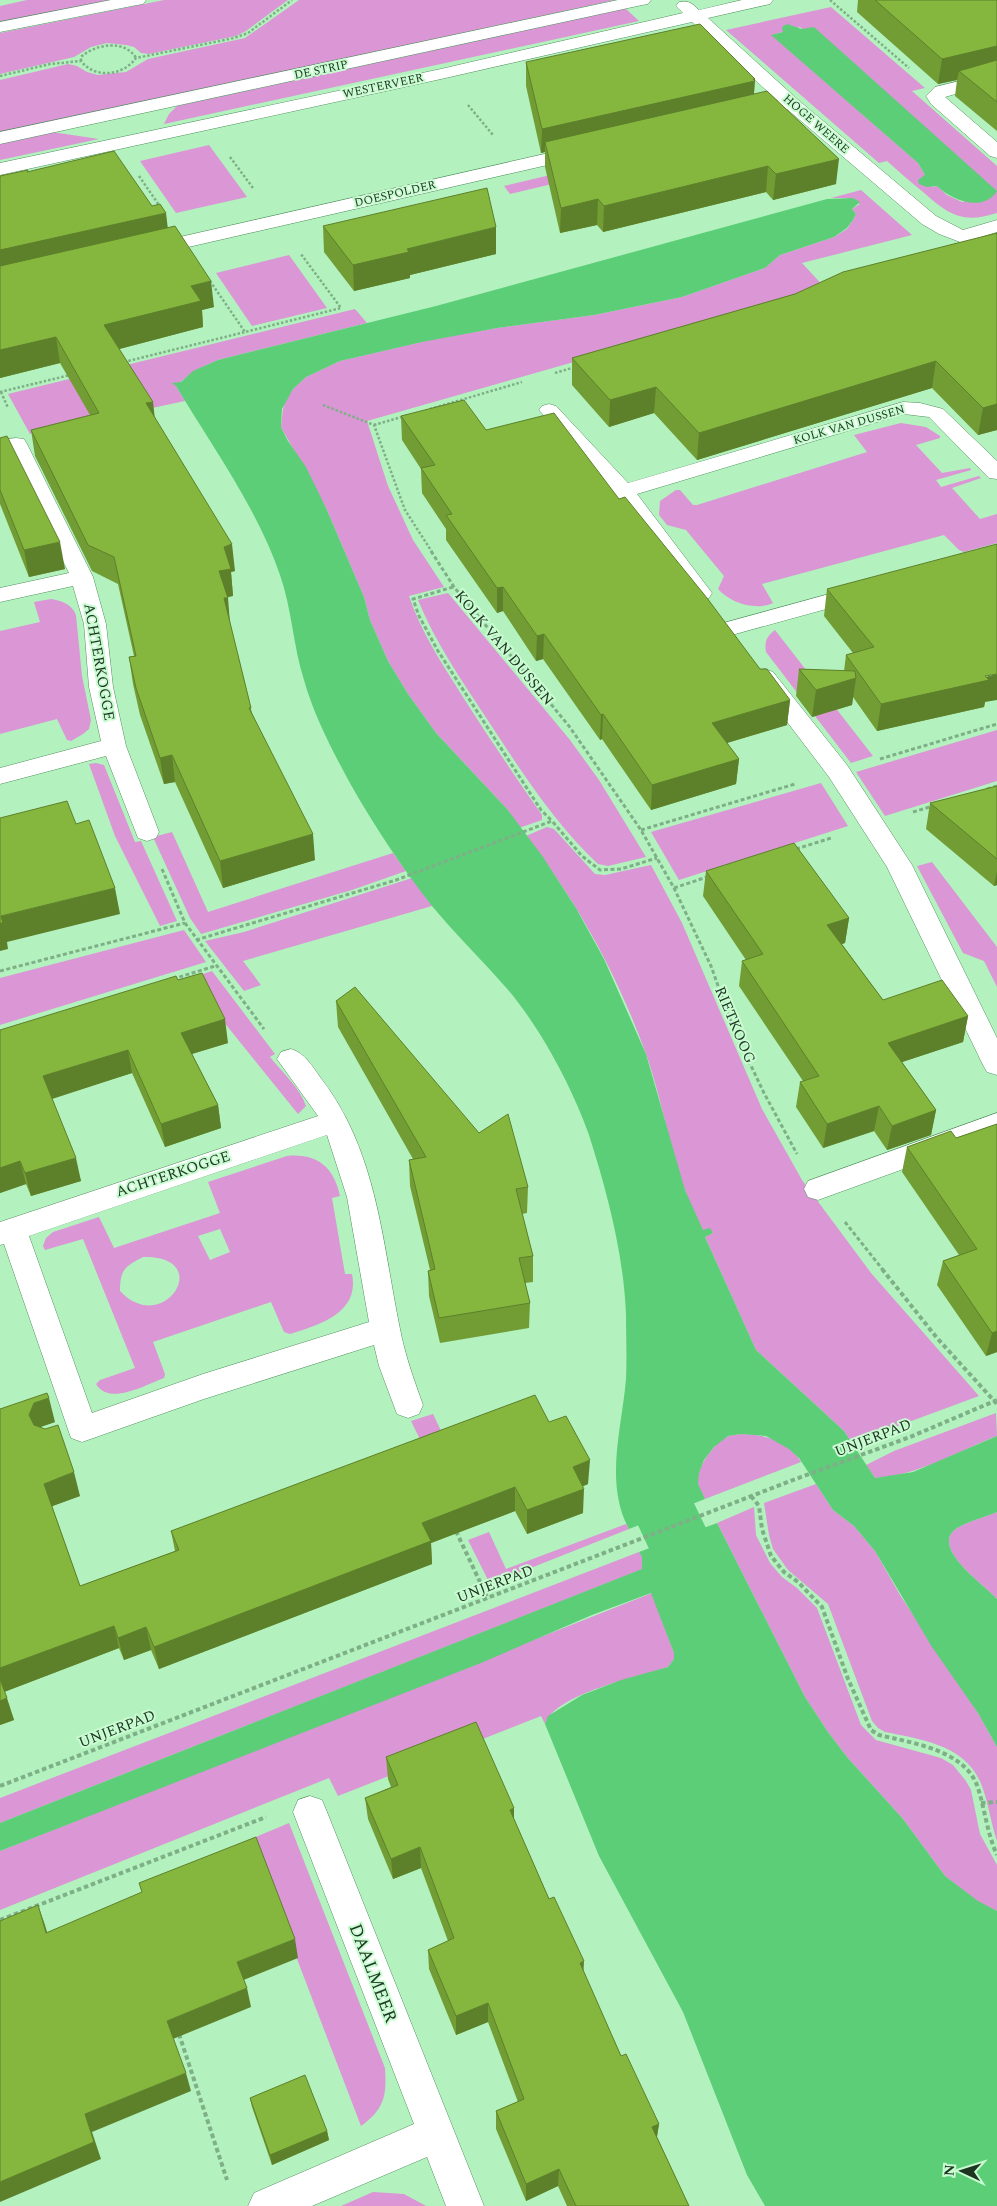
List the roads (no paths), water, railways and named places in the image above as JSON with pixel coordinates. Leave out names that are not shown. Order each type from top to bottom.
[{"type":"street","points":[[0,27],[136,0]]},
{"type":"street","name":"DE STRIP","points":[[0,138],[642,0]]},
{"type":"street","name":"HOGE WEERE","points":[[679,0],[791,103],[929,220],[946,230],[997,250]]},
{"type":"street","name":"WESTERVEER","points":[[0,169],[441,74],[764,0]]},
{"type":"street","points":[[997,77],[940,91],[935,96],[937,100],[997,152]]},
{"type":"street","points":[[733,117],[791,103]]},
{"type":"street","name":"DOESPOLDER","points":[[136,254],[597,148]]},
{"type":"street","points":[[962,236],[997,226]]},
{"type":"street","name":"KOLK VAN DUSSEN","points":[[624,492],[903,408],[920,409],[936,413],[997,472]]},
{"type":"street","points":[[549,410],[624,492],[838,771],[899,865],[997,1065]]},
{"type":"street","name":"ACHTERKOGGE","points":[[16,444],[82,577],[95,624],[101,687],[114,746],[146,832]]},
{"type":"street","points":[[0,595],[82,577]]},
{"type":"street","points":[[730,631],[882,586]]},
{"type":"street","points":[[0,776],[114,746]]},
{"type":"street","points":[[291,1058],[320,1096],[335,1121],[356,1174],[385,1329],[394,1366],[408,1405]]},
{"type":"street","name":"ACHTERKOGGE","points":[[82,1429],[6,1232],[335,1121]]},
{"type":"street","points":[[818,1189],[997,1124]]},
{"type":"street","points":[[52,1438],[385,1329]]},
{"type":"street","name":"DAALMEER","points":[[310,1812],[465,2206]]},
{"type":"street","points":[[267,2206],[436,2134]]},
{"type":"waterway","points":[[658,1436],[658,1497],[712,1611]]}]
